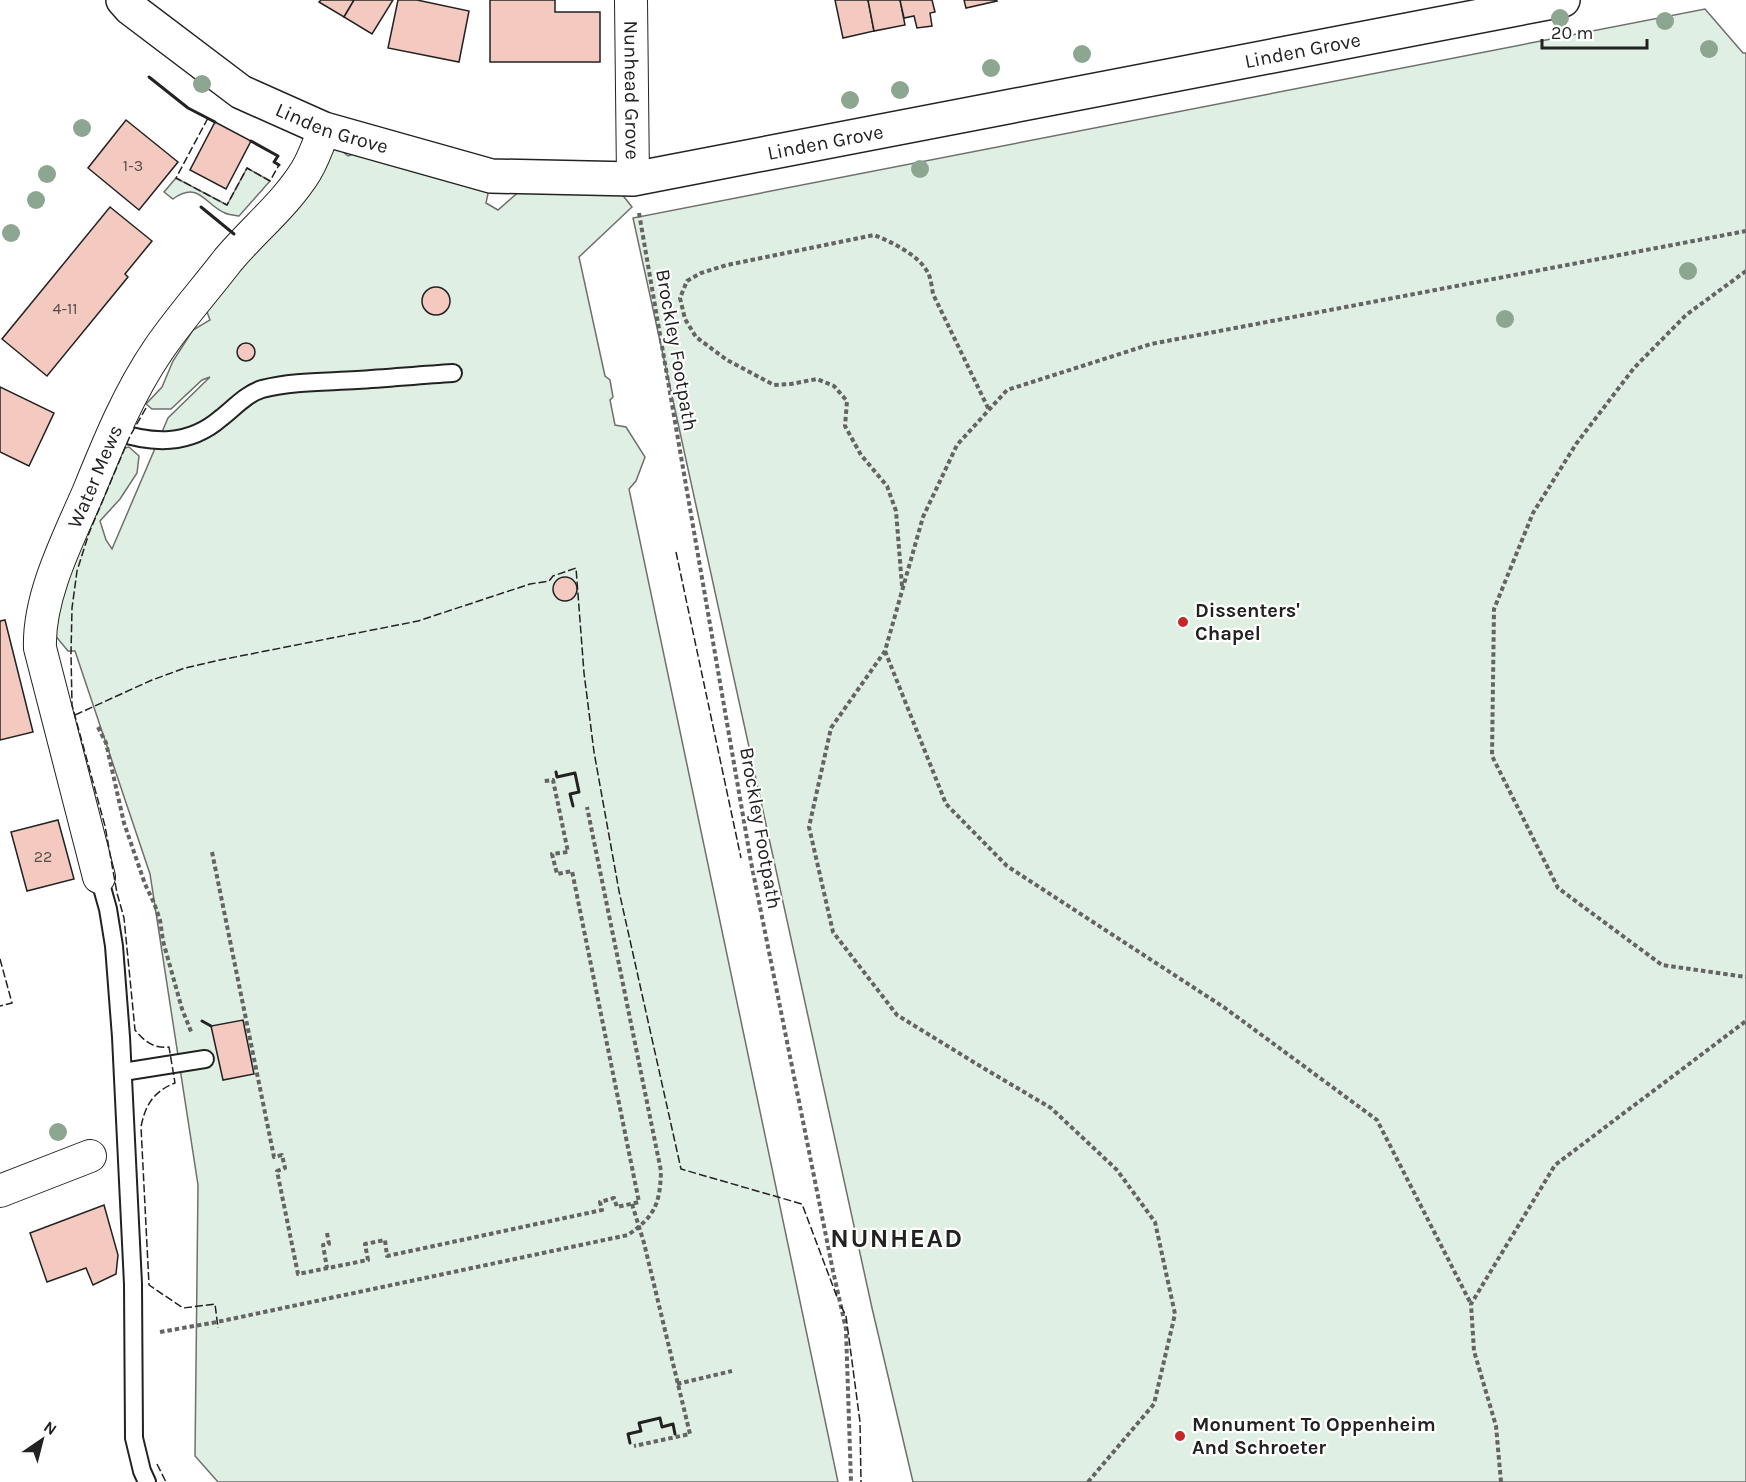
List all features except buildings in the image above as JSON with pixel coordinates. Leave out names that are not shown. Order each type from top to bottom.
[{"type":"street","name":"Linden Grove","points":[[123,0],[130,8],[241,92],[324,129],[491,176],[633,179],[1563,0]]},
{"type":"street","name":"Nunhead Grove","points":[[631,0],[633,179]]},
{"type":"street","name":"Water Mews","points":[[99,877],[40,648],[39,631],[42,614],[54,575],[114,431],[132,394],[159,348],[231,257],[293,189],[306,171],[324,129]]},
{"type":"street","points":[[0,1191],[90,1156]]},
{"type":"lane","points":[[114,431],[152,441],[172,441],[207,430],[240,401],[260,390],[291,384],[453,373]]},
{"type":"lane","points":[[99,877],[108,909],[114,946],[123,1071],[133,1284],[134,1438],[139,1463],[147,1482]]},
{"type":"lane","points":[[123,1071],[205,1059]]},
{"type":"path","name":"Brockley Footpath","points":[[633,179],[751,862],[832,1271],[846,1329],[851,1482]]},
{"type":"path","points":[[1088,1482],[1154,1404],[1175,1314],[1155,1222],[1117,1170],[1051,1107],[897,1015],[833,932],[809,827],[831,728],[885,651],[923,517],[957,445],[1007,390],[1152,344],[1746,231]]},
{"type":"path","points":[[902,589],[896,511],[887,486],[861,455],[845,426],[847,401],[834,386],[817,379],[791,384],[774,384],[727,360],[696,337],[685,319],[680,298],[687,281],[701,273],[727,265],[874,236],[893,243],[912,256],[928,273],[933,294],[989,410]]},
{"type":"path","points":[[1746,271],[1686,315],[1634,368],[1576,444],[1533,513],[1494,609],[1492,756],[1558,888],[1662,965],[1746,977]]},
{"type":"path","points":[[885,651],[946,804],[1007,866],[1224,1008],[1377,1120],[1471,1304],[1474,1351],[1496,1426],[1501,1482]]},
{"type":"path","points":[[96,724],[106,743],[124,823],[160,920],[163,941],[182,1009],[205,1059]]},
{"type":"path","points":[[212,852],[274,1157],[282,1155],[285,1168],[277,1171],[298,1274],[368,1260],[365,1244],[385,1240],[387,1256],[602,1210],[600,1202],[614,1198],[617,1207],[639,1202],[572,871],[557,874],[552,854],[568,852],[553,780],[544,782]]},
{"type":"path","points":[[134,1336],[217,1322],[628,1235],[643,1225],[655,1209],[661,1190],[661,1171],[587,807]]},
{"type":"path","points":[[1471,1304],[1555,1166],[1746,1021]]},
{"type":"path","points":[[632,1204],[690,1434],[634,1446]]},
{"type":"path","points":[[327,1233],[329,1244],[323,1245],[327,1268]]},
{"type":"path","points":[[677,1384],[732,1371]]},
{"type":"green space","points":[[1705,9],[1743,53],[1746,53],[1746,1482],[913,1482],[872,1308],[633,218]]},
{"type":"green space","points":[[337,147],[348,156],[367,149],[490,184],[486,203],[498,210],[523,188],[617,188],[632,207],[579,257],[605,376],[610,380],[613,397],[610,400],[615,425],[626,427],[645,457],[636,481],[629,489],[838,1482],[218,1482],[195,1456],[198,1185],[150,874],[75,651],[68,651],[44,622],[120,449],[129,447],[139,456],[137,473],[120,499],[100,521],[106,540],[112,549],[168,418],[210,377],[202,380],[171,409],[152,409],[146,404],[162,387],[173,361],[193,330],[210,320],[203,301],[312,158]]},
{"type":"green space","points":[[247,168],[270,181],[239,216],[225,213],[196,193],[189,192],[173,199],[164,192],[176,178],[227,205]]},
{"type":"fence","points":[[208,118],[176,178],[227,205],[247,168],[270,181],[279,165]]},
{"type":"fence","points":[[146,408],[130,436],[89,533],[77,571],[72,608],[72,705],[105,826],[124,918],[135,1030],[150,1043],[159,1047],[169,1047],[175,1083],[161,1090],[152,1100],[145,1112],[141,1127],[149,1285],[183,1308],[215,1304],[218,1328]]},
{"type":"fence","points":[[676,552],[741,858]]},
{"type":"fence","points":[[75,715],[152,680],[185,668],[418,621],[530,584],[549,581],[553,576],[576,568],[584,673],[594,752],[619,891],[681,1169],[802,1204],[837,1297]]},
{"type":"fence","points":[[0,959],[12,1003],[0,1006]]},
{"type":"fence","points":[[841,1306],[846,1316],[860,1422],[861,1482]]},
{"type":"fence","points":[[157,1464],[166,1482]]},
{"type":"wall","points":[[149,77],[188,108],[215,122]]},
{"type":"wall","points":[[251,141],[278,156],[274,162],[279,165]]},
{"type":"wall","points":[[201,207],[234,234]]},
{"type":"wall","points":[[556,772],[557,777],[575,773],[579,792],[570,794],[573,806]]},
{"type":"wall","points":[[202,1021],[211,1026]]},
{"type":"wall","points":[[630,1443],[628,1434],[641,1431],[639,1423],[660,1418],[662,1427],[673,1424],[675,1434]]},
{"type":"place","name":"Dissenters' Chapel","points":[[1183,622]]},
{"type":"place","name":"Monument To Oppenheim And Schroeter","points":[[1180,1436]]},
{"type":"district","name":"NUNHEAD","points":[[897,1238]]}]
